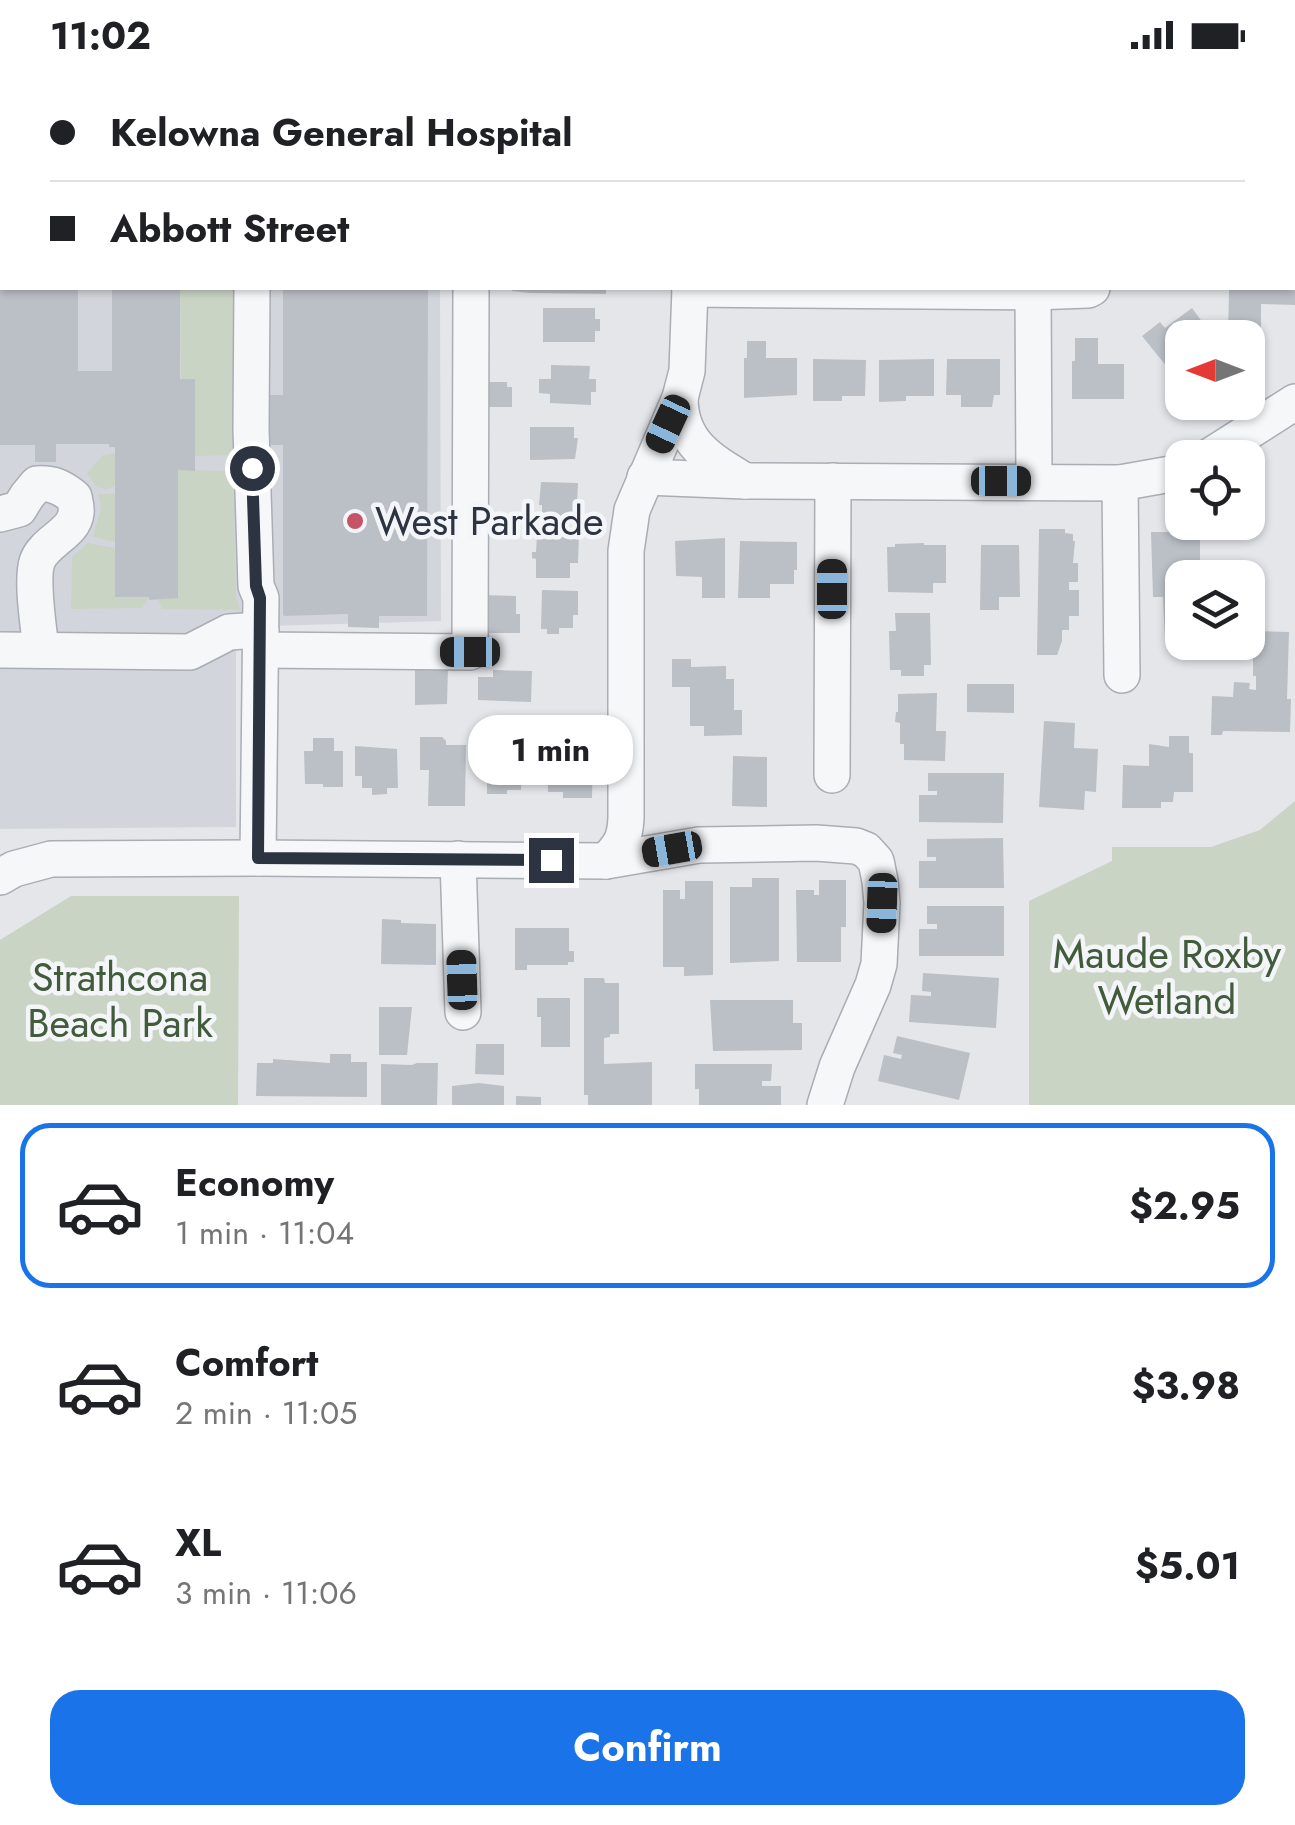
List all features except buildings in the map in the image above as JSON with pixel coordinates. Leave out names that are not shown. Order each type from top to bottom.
[{"type":"street","points":[[252,290],[256,586],[266,619],[258,858]]},
{"type":"street","points":[[0,650],[190,652],[266,619],[470,652],[470,290]]},
{"type":"street","points":[[606,861],[621,845],[625,834],[626,551],[632,510],[680,398],[687,371],[690,290]]},
{"type":"street","points":[[1034,481],[1033,290],[1088,290]]},
{"type":"street","points":[[680,398],[680,418],[692,439],[714,461],[745,481]]},
{"type":"street","points":[[1235,440],[1295,402]]},
{"type":"street","points":[[644,477],[1120,483],[1165,475]]},
{"type":"street","points":[[832,775],[833,481]]},
{"type":"street","points":[[1120,483],[1122,675]]},
{"type":"street","points":[[0,514],[19,509],[37,484],[61,487],[74,497],[76,513],[70,528],[52,540],[37,561],[36,600],[42,650]]},
{"type":"street","points":[[0,878],[14,869],[50,860],[606,861],[699,845],[816,842],[856,846],[876,861],[882,903],[878,964],[825,1105]]},
{"type":"street","points":[[458,859],[463,1012]]},
{"type":"shaded area","points":[[0,290],[440,290],[441,621],[236,627],[236,827],[0,829]]},
{"type":"green space","points":[[180,290],[238,290],[233,455],[195,456],[195,379],[181,379]]},
{"type":"green space","points":[[115,453],[115,486],[96,487],[87,473],[103,455]]},
{"type":"green space","points":[[178,470],[233,471],[236,597],[240,610],[162,609],[158,598],[178,597]]},
{"type":"green space","points":[[98,494],[115,494],[115,542],[93,537],[101,508]]},
{"type":"green space","points":[[88,543],[115,548],[115,597],[149,597],[142,608],[71,609],[72,557]]},
{"type":"green space","name":"Maude Roxby Wetland","points":[[1295,801],[1295,1105],[1029,1105],[1029,901],[1112,861],[1112,847],[1211,847],[1260,830]]},
{"type":"green space","name":"Strathcona Beach Park","points":[[71,896],[239,896],[238,1105],[0,1105],[0,940]]},
{"type":"place","name":"West Parkade","points":[[355,521]]},
{"type":"route","points":[[252,468],[256,586],[260,598],[258,858],[551,860]]}]
